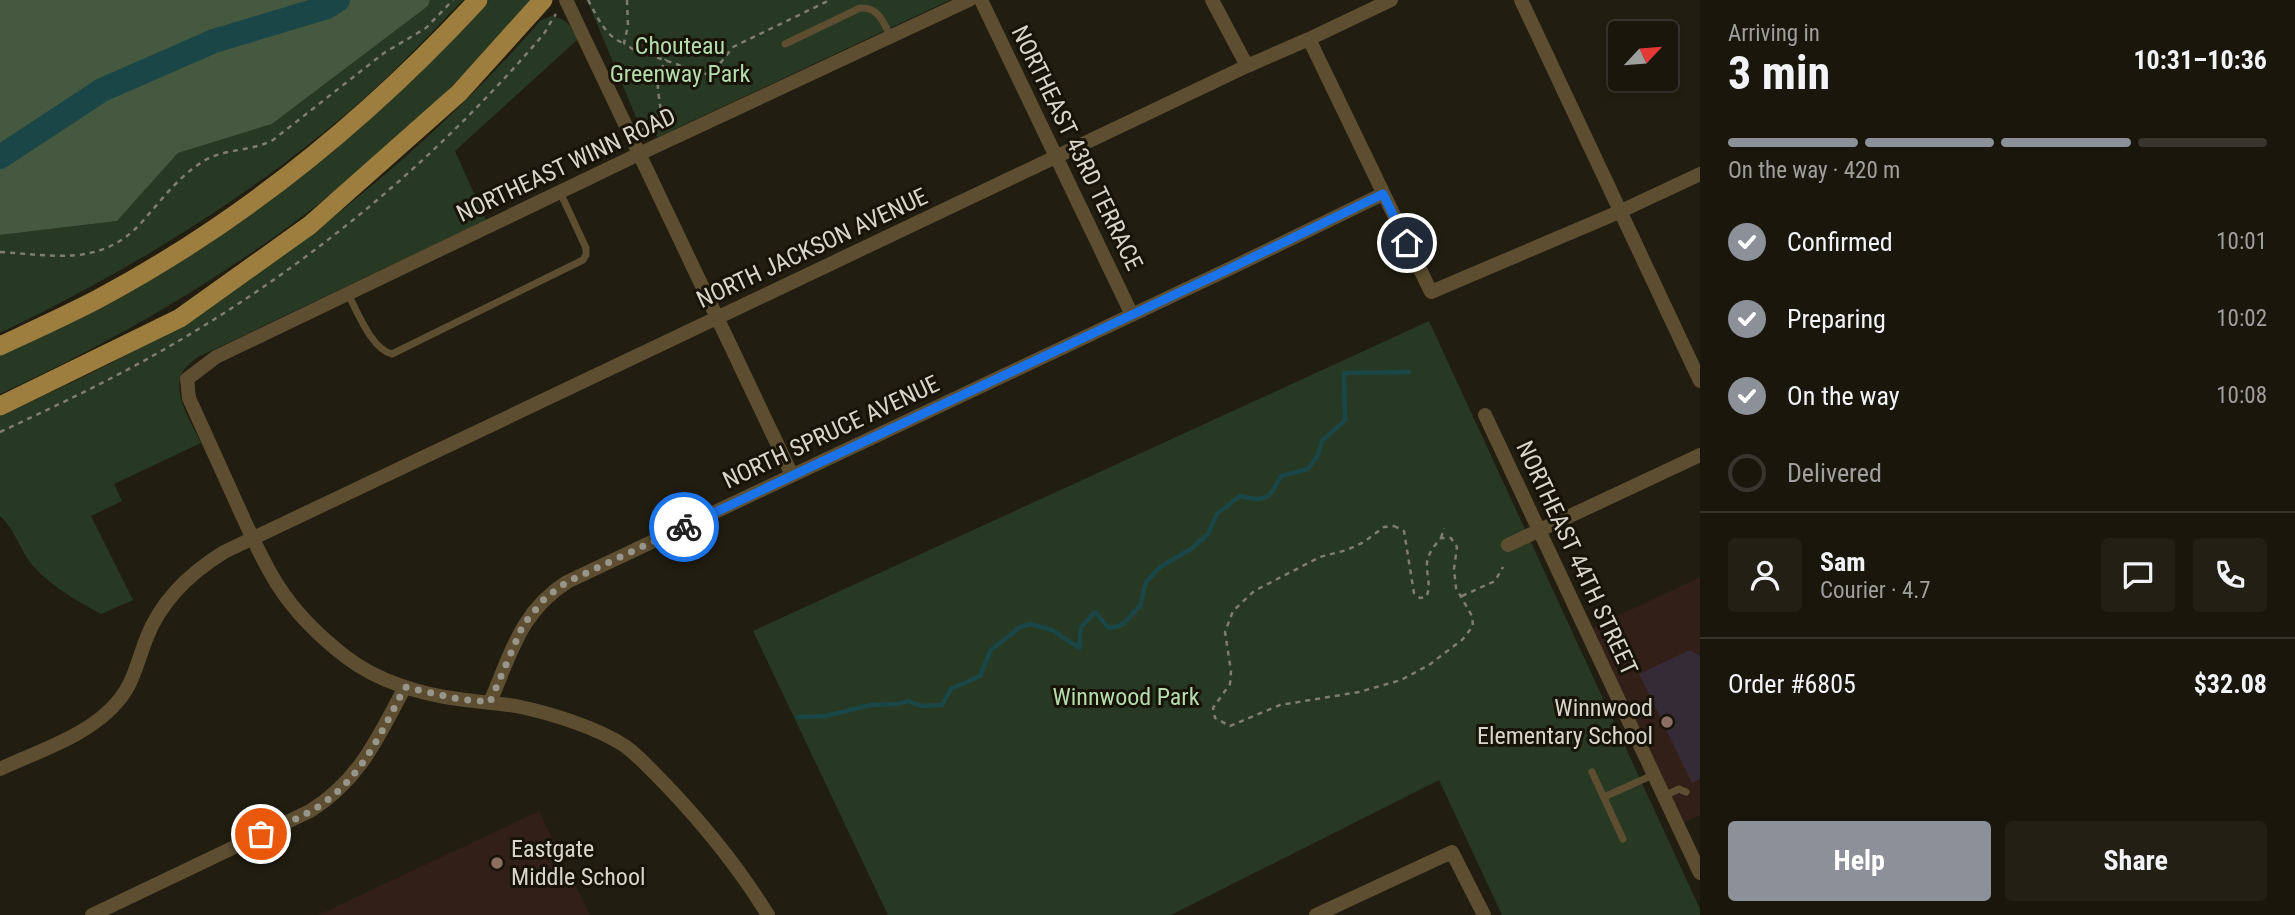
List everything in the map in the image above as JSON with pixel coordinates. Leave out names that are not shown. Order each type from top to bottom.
[{"type":"main road","points":[[0,346],[96,300],[160,263],[282,179],[333,140],[392,88],[478,0]]},
{"type":"main road","points":[[0,406],[180,318],[310,225],[459,93],[542,0]]},
{"type":"street","points":[[566,0],[792,475]]},
{"type":"street","name":"NORTHEAST WINN ROAD","points":[[254,540],[188,398],[187,379],[216,357],[639,154],[969,0]]},
{"type":"street","name":"NORTHEAST 43RD TERRACE","points":[[981,0],[1132,315]]},
{"type":"street","points":[[1212,0],[1247,66]]},
{"type":"street","name":"NORTH JACKSON AVENUE","points":[[0,769],[80,732],[105,715],[125,692],[153,622],[167,601],[183,582],[224,552],[1391,0]]},
{"type":"street","points":[[1521,0],[1700,381]]},
{"type":"street","points":[[1309,39],[1431,292],[1619,212],[1700,174]]},
{"type":"street","name":"NORTH SPRUCE AVENUE","points":[[490,702],[523,625],[533,611],[559,587],[1383,194]]},
{"type":"street","name":"NORTHEAST 44TH STREET","points":[[1485,415],[1700,873]]},
{"type":"street","points":[[1508,545],[1700,455]]},
{"type":"street","points":[[254,540],[277,584],[302,615],[348,659],[372,673],[405,687],[444,697],[517,707],[567,720],[625,746],[689,809],[725,851],[768,915]]},
{"type":"street","points":[[92,915],[324,803],[360,768],[405,687]]},
{"type":"street","points":[[1316,915],[1452,852],[1484,915]]},
{"type":"lane","points":[[785,44],[860,8],[870,8],[878,13],[891,38]]},
{"type":"lane","points":[[348,294],[376,343],[386,353],[392,354],[492,306],[583,260],[586,248],[560,192]]},
{"type":"lane","points":[[1592,772],[1623,839]]},
{"type":"lane","points":[[1604,797],[1653,775]]},
{"type":"lane","points":[[1663,796],[1679,789],[1686,792]]},
{"type":"path","points":[[0,252],[82,256],[118,243],[193,169],[212,156],[264,145],[273,140],[384,53],[426,28],[453,0]]},
{"type":"path","points":[[588,0],[605,28],[616,40],[634,50],[706,74],[715,70],[733,47],[831,0]]},
{"type":"path","points":[[624,43],[628,26],[627,0]]},
{"type":"path","points":[[639,154],[642,128],[661,114],[656,87],[666,60]]},
{"type":"path","points":[[1441,538],[1451,538],[1457,547],[1454,569],[1456,588],[1472,616],[1473,626],[1463,639],[1429,665],[1401,680],[1359,692],[1280,705],[1230,726],[1215,718],[1213,708],[1230,684],[1231,671],[1225,632],[1233,611],[1254,591],[1320,557],[1364,542],[1384,527],[1394,526],[1404,531],[1414,593],[1420,598],[1426,597],[1429,591],[1427,562],[1444,528]]},
{"type":"path","points":[[1461,597],[1495,581],[1503,567]]},
{"type":"shaded area","name":"Winnwood Elementary School","points":[[1700,577],[1700,815],[1682,824],[1590,629]]},
{"type":"shaded area","name":"Eastgate Middle School","points":[[539,811],[590,915],[318,915]]},
{"type":"green space","points":[[0,0],[430,0],[428,6],[272,124],[178,153],[117,221],[0,235]]},
{"type":"green space","points":[[430,0],[463,0],[369,94],[284,164],[146,255],[0,333],[0,235],[117,221],[178,153],[272,124],[428,6]]},
{"type":"green space","points":[[489,0],[532,0],[430,108],[368,165],[269,240],[165,308],[112,338],[0,394],[0,354],[113,299],[451,42]]},
{"type":"green space","name":"Chouteau Greenway Park","points":[[587,0],[950,0],[658,137],[636,117]]},
{"type":"green space","points":[[551,16],[568,24],[577,40],[455,151],[486,220],[198,357],[182,373],[179,390],[184,409],[201,443],[114,484],[122,501],[91,516],[133,600],[101,614],[45,578],[30,562],[0,516],[0,416],[154,340],[275,261],[369,188],[414,149],[458,108],[540,21]]},
{"type":"green space","name":"Winnwood Park","points":[[1429,321],[1700,909],[1700,915],[1502,915],[1439,780],[1171,915],[888,915],[753,631]]},
{"type":"building","points":[[1690,650],[1700,656],[1700,779],[1692,783],[1639,674]]},
{"type":"waterway","points":[[0,157],[102,90],[214,41],[327,7],[338,0]]},
{"type":"waterway","points":[[798,717],[825,716],[871,705],[908,701],[921,706],[942,705],[951,689],[980,676],[991,650],[1020,627],[1030,624],[1052,630],[1079,648],[1081,627],[1095,612],[1109,628],[1122,625],[1140,606],[1146,582],[1160,567],[1191,549],[1208,534],[1217,514],[1240,496],[1256,499],[1266,497],[1281,476],[1308,469],[1318,455],[1322,441],[1345,420],[1344,373],[1409,372]]},
{"type":"way so far","points":[[261,834],[324,803],[344,786],[374,746],[405,687],[458,699],[490,702],[523,625],[545,598],[567,582],[684,527]]},
{"type":"place","name":"Winnwood Elementary School","points":[[1667,722]]},
{"type":"place","name":"Eastgate Middle School","points":[[497,863]]},
{"type":"route","points":[[684,527],[1383,194],[1407,243]]}]
